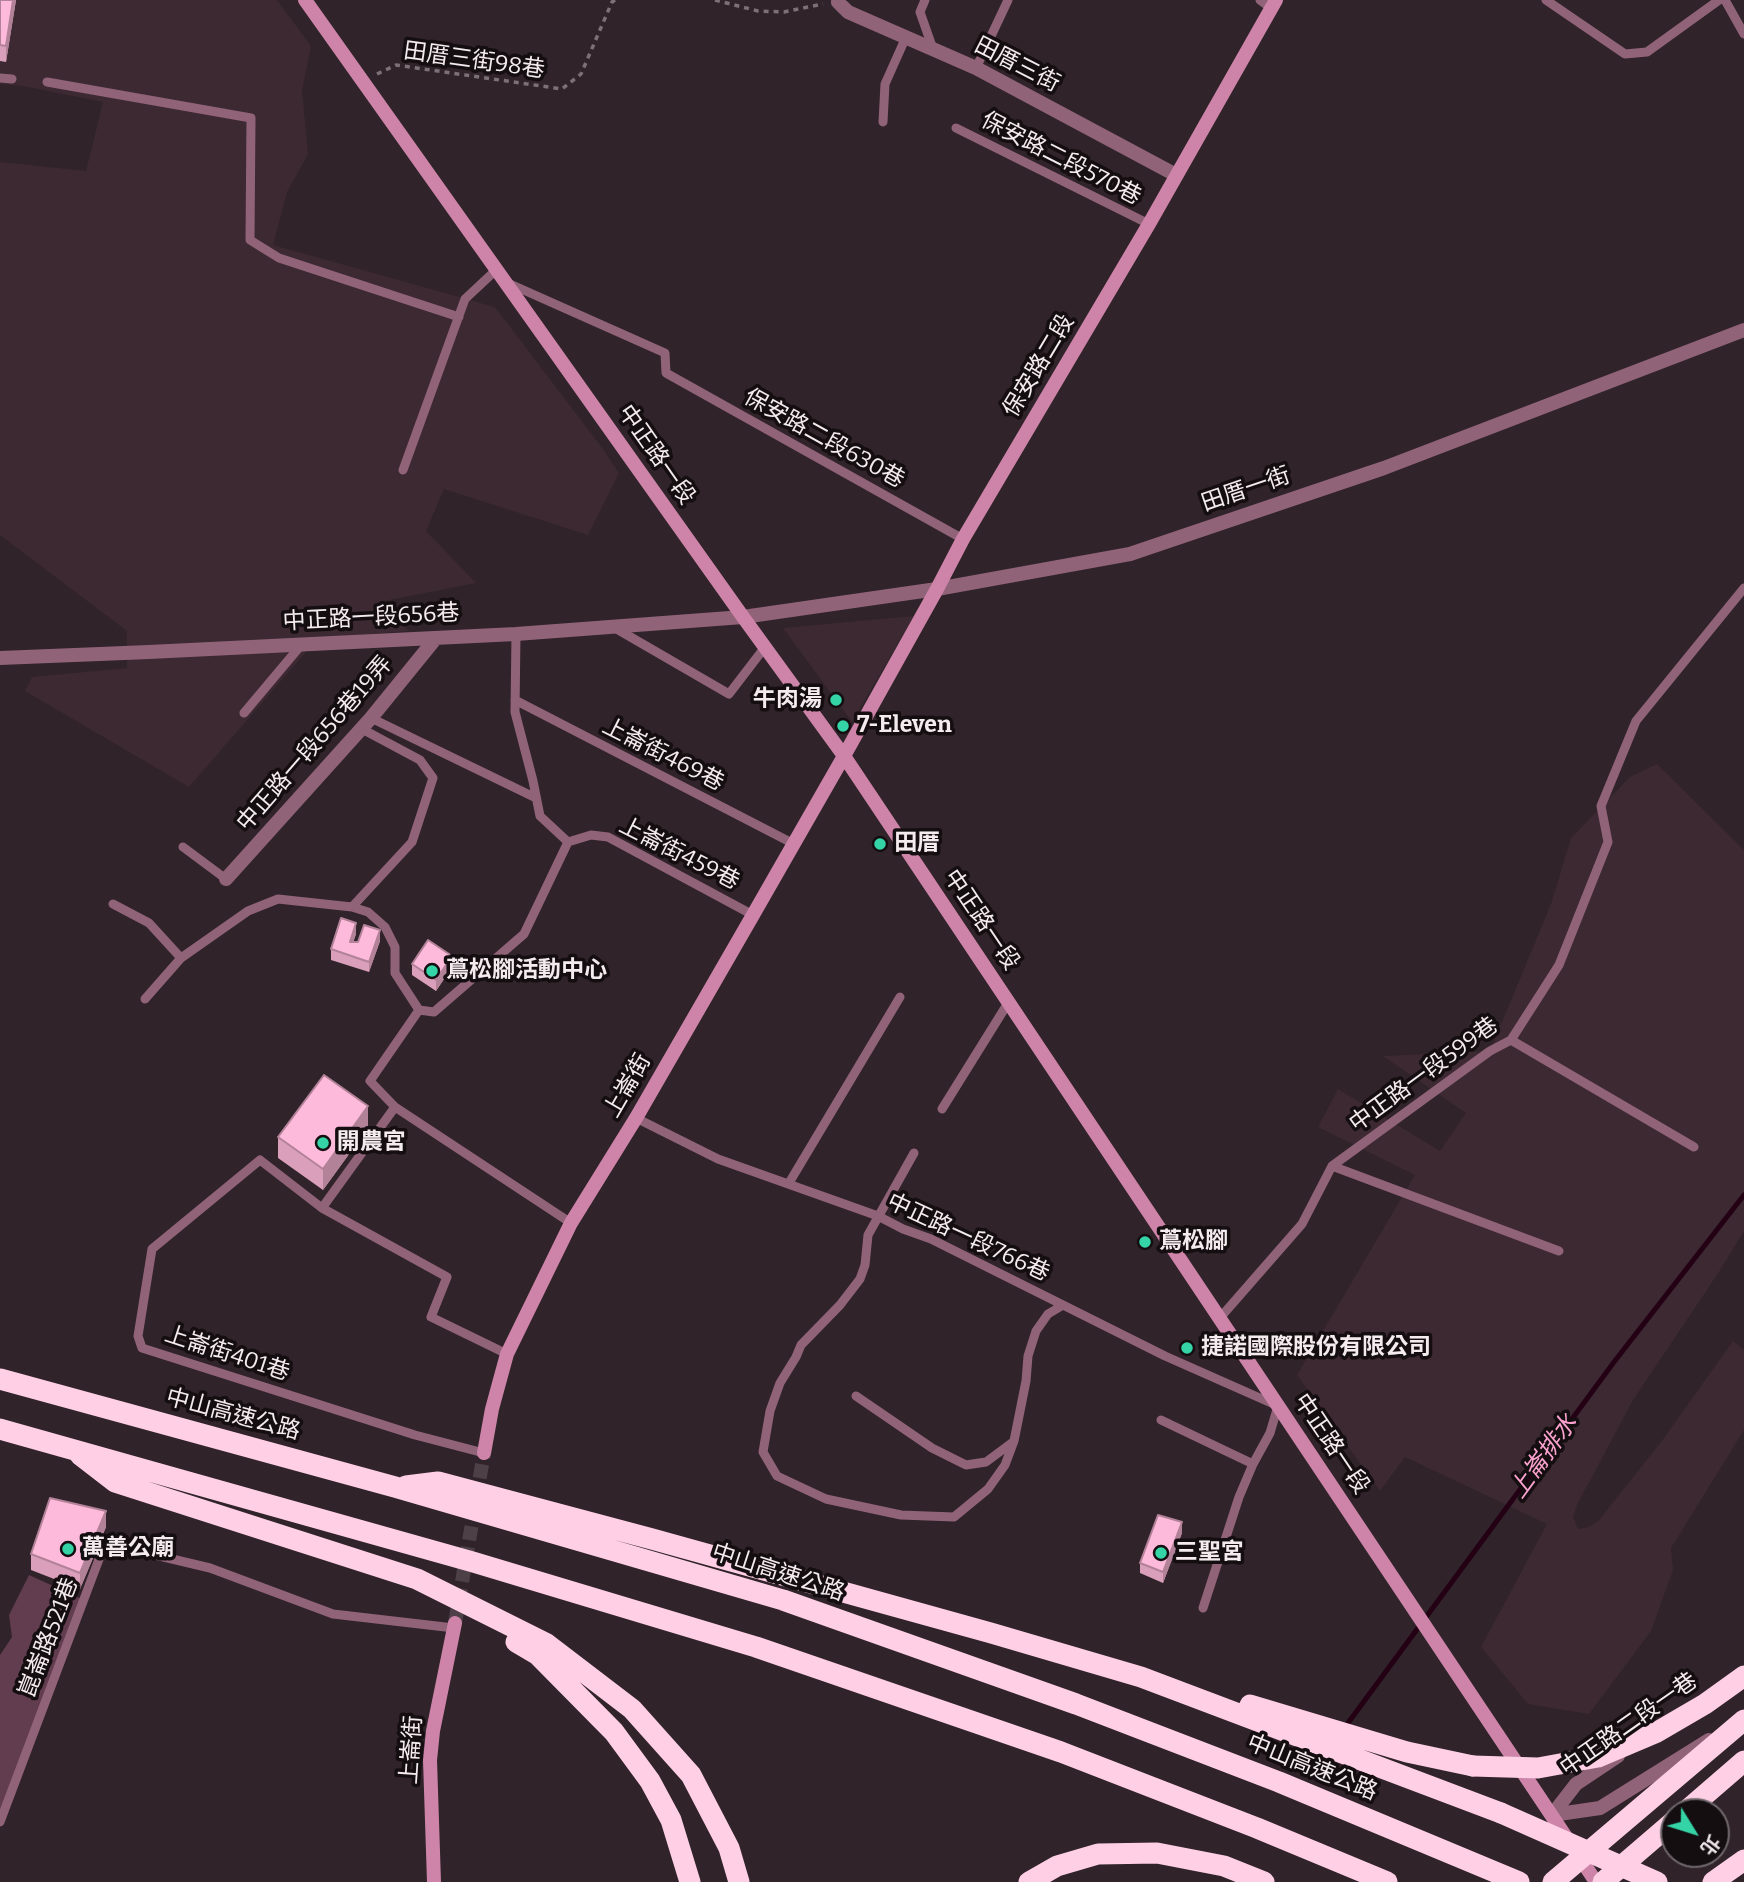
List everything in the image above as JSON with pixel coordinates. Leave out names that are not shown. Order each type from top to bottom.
[{"type":"highway","name":"中山高速公路","points":[[0,1379],[395,1487],[783,1600],[1076,1704],[1279,1782],[1519,1882]]},
{"type":"highway","points":[[0,1429],[473,1562],[756,1647],[1061,1752],[1387,1882]]},
{"type":"highway","points":[[70,1448],[115,1482],[417,1578],[547,1644],[632,1709],[691,1775],[729,1848],[738,1882]]},
{"type":"highway","points":[[395,1487],[438,1482],[991,1633],[1141,1677],[1501,1813],[1657,1882]]},
{"type":"highway","points":[[417,1578],[538,1655],[614,1732],[650,1781],[671,1821],[690,1882]]},
{"type":"highway","points":[[1141,1677],[1155,1675],[1407,1752],[1473,1766],[1538,1768],[1598,1757],[1657,1732],[1705,1704],[1744,1675]]},
{"type":"highway","points":[[1553,1882],[1744,1719]]},
{"type":"highway","points":[[1701,1798],[1744,1761]]},
{"type":"highway","points":[[1604,1882],[1660,1833]]},
{"type":"highway","points":[[1029,1882],[1057,1866],[1098,1854],[1157,1853],[1224,1866],[1264,1882]]},
{"type":"highway","points":[[1713,1882],[1744,1860]]},
{"type":"main road","name":"中正路一段","points":[[306,1],[844,756],[1596,1882]]},
{"type":"main road","name":"保安路二段","points":[[844,756],[963,539],[1149,224],[1269,3]]},
{"type":"main road","name":"上崙街","points":[[484,1453],[492,1409],[507,1354],[571,1223],[636,1118],[844,756]]},
{"type":"main road","name":"上崙街","points":[[434,1882],[429,1760],[454,1626]]},
{"type":"street","name":"田厝三街","points":[[838,1],[848,12],[976,68],[1176,175]]},
{"type":"street","name":"田厝一街","points":[[743,617],[937,590],[1130,554],[1384,468],[1744,330]]},
{"type":"street","name":"中正路一段656巷","points":[[0,658],[516,634],[743,617]]},
{"type":"street","name":"中正路一段656巷19弄","points":[[226,879],[367,723],[436,638]]},
{"type":"street","name":"中正路二段一巷","points":[[1552,1815],[1576,1784],[1744,1675]]},
{"type":"street","name":"中正路二段一巷","points":[[1552,1815],[1600,1808],[1744,1719]]},
{"type":"lane","points":[[925,0],[920,12],[933,49]]},
{"type":"lane","points":[[976,68],[1008,0]]},
{"type":"lane","points":[[1546,0],[1625,54],[1647,52],[1719,0]]},
{"type":"lane","points":[[1725,0],[1744,34]]},
{"type":"lane","points":[[884,122],[885,84],[906,37]]},
{"type":"lane","points":[[0,78],[12,79]]},
{"type":"lane","points":[[47,82],[251,118],[250,240],[279,258],[459,317]]},
{"type":"lane","name":"保安路二段570巷","points":[[956,128],[1149,224]]},
{"type":"lane","points":[[403,470],[465,299],[501,276]]},
{"type":"lane","name":"保安路二段630巷","points":[[501,276],[665,353],[666,373],[963,539]]},
{"type":"lane","name":"中正路一段599巷","points":[[1219,1318],[1302,1224],[1332,1166],[1490,1051],[1511,1040],[1559,965],[1608,842],[1601,806],[1636,720],[1744,588]]},
{"type":"lane","points":[[613,627],[729,694],[765,648]]},
{"type":"lane","points":[[145,999],[181,958],[248,911],[278,899],[352,907],[368,912],[385,927],[395,947],[395,973],[419,1010],[434,1012],[524,934],[568,842],[540,816],[515,712],[516,634]]},
{"type":"lane","points":[[244,713],[302,645]]},
{"type":"lane","name":"上崙街469巷","points":[[515,699],[794,844]]},
{"type":"lane","points":[[367,723],[536,798]]},
{"type":"lane","points":[[352,907],[412,842],[433,778],[420,760],[367,723]]},
{"type":"lane","name":"上崙街459巷","points":[[568,842],[591,835],[608,837],[753,915]]},
{"type":"lane","points":[[183,847],[226,879]]},
{"type":"lane","points":[[113,904],[149,923],[181,958]]},
{"type":"lane","points":[[789,1183],[900,997]]},
{"type":"lane","points":[[942,1109],[1008,1003]]},
{"type":"lane","points":[[419,1010],[370,1082],[396,1107],[571,1223]]},
{"type":"lane","points":[[1511,1040],[1693,1147]]},
{"type":"lane","points":[[322,1208],[396,1107]]},
{"type":"lane","name":"中正路一段766巷","points":[[636,1118],[718,1159],[878,1216],[931,1239],[1165,1356],[1278,1406]]},
{"type":"lane","points":[[914,1153],[868,1235],[865,1265],[860,1279],[801,1345],[780,1383],[770,1411],[763,1452],[777,1476],[826,1499],[901,1515],[954,1517],[988,1489],[1005,1465],[1014,1441],[1028,1356],[1036,1331],[1048,1314],[1063,1305]]},
{"type":"lane","name":"上崙街401巷","points":[[484,1453],[415,1435],[142,1348],[138,1336],[152,1249],[261,1160],[322,1208],[447,1277],[431,1317],[507,1354]]},
{"type":"lane","points":[[1332,1166],[1559,1251]]},
{"type":"lane","points":[[856,1396],[932,1448],[966,1465],[986,1462],[1014,1441]]},
{"type":"lane","points":[[1203,1608],[1229,1525],[1253,1464],[1270,1433],[1278,1406]]},
{"type":"lane","points":[[1161,1420],[1253,1464]]},
{"type":"lane","name":"崑崙路521巷","points":[[0,1822],[104,1546],[210,1568],[333,1614],[454,1626]]},
{"type":"path","name":"田厝三街98巷","points":[[363,82],[396,65],[562,89],[581,74],[615,0]]},
{"type":"path","points":[[715,0],[758,11],[784,12],[838,1]]},
{"type":"shaded area","points":[[0,0],[277,0],[311,46],[302,91],[308,154],[287,192],[273,245],[495,307],[619,473],[588,535],[444,489],[426,531],[476,583],[379,602],[409,631],[318,638],[189,787],[25,691],[32,677],[127,668],[127,631],[0,535],[0,162],[86,171],[103,102],[0,84]]},
{"type":"shaded area","points":[[914,616],[852,722],[783,628]]},
{"type":"shaded area","points":[[1657,764],[1744,850],[1744,1231],[1633,1400],[1578,1503],[1573,1517],[1578,1529],[1589,1527],[1599,1520],[1661,1442],[1733,1341],[1744,1350],[1744,1430],[1671,1548],[1673,1570],[1651,1631],[1589,1714],[1528,1704],[1481,1647],[1547,1524],[1405,1457],[1380,1491],[1297,1375],[1415,1175],[1318,1127],[1338,1089],[1440,1151],[1466,1113],[1383,1056],[1490,1051],[1551,904],[1571,838],[1630,777]]},
{"type":"shaded area","points":[[29,1575],[84,1600],[0,1822],[0,1655],[12,1637],[9,1615]]},
{"type":"building","points":[[0,0],[13,0],[6,46],[0,45]]},
{"type":"building","points":[[341,918],[356,923],[350,942],[358,942],[364,925],[380,930],[369,962],[331,949]]},
{"type":"building","points":[[428,940],[452,956],[436,980],[412,964]]},
{"type":"building","points":[[324,1075],[368,1106],[323,1169],[278,1137]]},
{"type":"building","name":"萬善公廟","points":[[50,1498],[106,1511],[80,1573],[31,1554]]},
{"type":"building","name":"三聖宮","points":[[1158,1515],[1182,1522],[1163,1572],[1140,1563]]},
{"type":"waterway","name":"上崙排水","points":[[1348,1723],[1614,1362],[1744,1195]]},
{"type":"tunnel","points":[[455,1623],[484,1453]]},
{"type":"place","name":"牛肉湯","points":[[836,700]]},
{"type":"place","name":"7-Eleven","points":[[843,726]]},
{"type":"place","name":"田厝","points":[[880,844]]},
{"type":"place","name":"蔦松腳活動中心","points":[[432,971]]},
{"type":"place","name":"開農宮","points":[[323,1143]]},
{"type":"place","name":"蔦松腳","points":[[1145,1242]]},
{"type":"place","name":"捷諾國際股份有限公司","points":[[1187,1348]]},
{"type":"place","name":"萬善公廟","points":[[68,1549]]},
{"type":"place","name":"三聖宮","points":[[1161,1553]]}]
